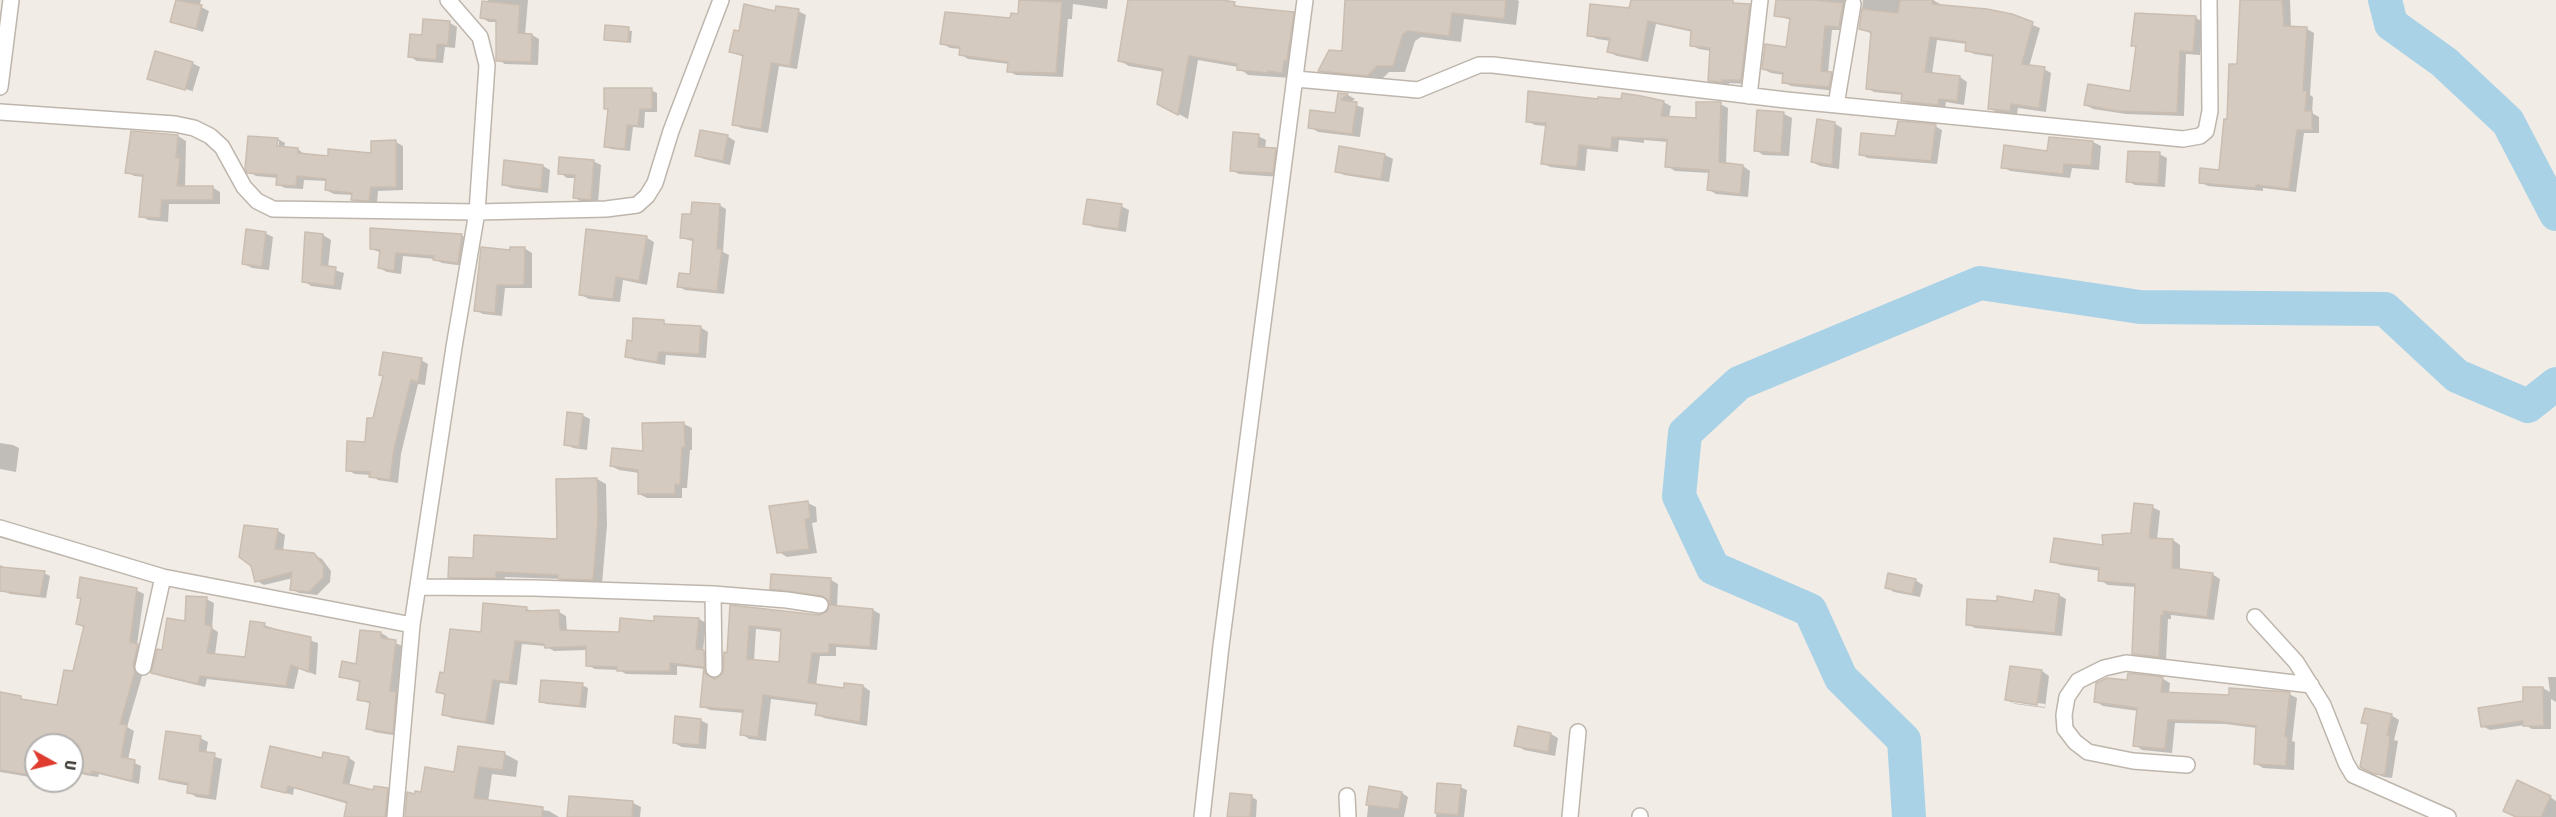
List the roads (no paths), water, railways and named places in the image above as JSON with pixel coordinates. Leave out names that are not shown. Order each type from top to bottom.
[{"type":"street","points":[[0,87],[11,0]]},
{"type":"street","points":[[395,817],[412,625],[454,346],[477,212],[487,65],[480,37],[448,0]]},
{"type":"street","points":[[0,112],[175,124],[194,128],[210,136],[222,147],[244,187],[257,201],[273,209],[477,212],[606,209],[637,205],[647,196],[655,183],[671,131],[721,0]]},
{"type":"street","points":[[1202,817],[1221,646],[1305,0]]},
{"type":"street","points":[[1749,96],[1760,0]]},
{"type":"street","points":[[1296,79],[1418,90],[1479,65],[1493,65],[1749,96],[2183,139],[2200,136],[2206,131],[2210,111],[2209,0]]},
{"type":"street","points":[[1836,105],[1853,4]]},
{"type":"street","points":[[0,528],[163,577],[412,625]]},
{"type":"street","points":[[143,667],[163,577]]},
{"type":"street","points":[[418,587],[713,594],[820,605]]},
{"type":"street","points":[[713,594],[714,669]]},
{"type":"street","points":[[2255,617],[2296,662],[2323,705],[2346,764],[2353,775],[2448,817]]},
{"type":"street","points":[[2187,765],[2133,761],[2088,752],[2075,742],[2065,729],[2064,715],[2067,697],[2078,681],[2104,668],[2126,663],[2311,686]]},
{"type":"street","points":[[1569,817],[1578,732]]},
{"type":"street","points":[[1347,796],[1347,817]]},
{"type":"waterway","points":[[2385,0],[2391,24],[2444,62],[2508,122],[2556,214]]},
{"type":"waterway","points":[[1909,817],[1904,740],[1841,678],[1810,610],[1713,568],[1679,496],[1685,433],[1739,383],[1980,283],[2140,307],[2385,309],[2457,376],[2528,406],[2556,384]]}]
